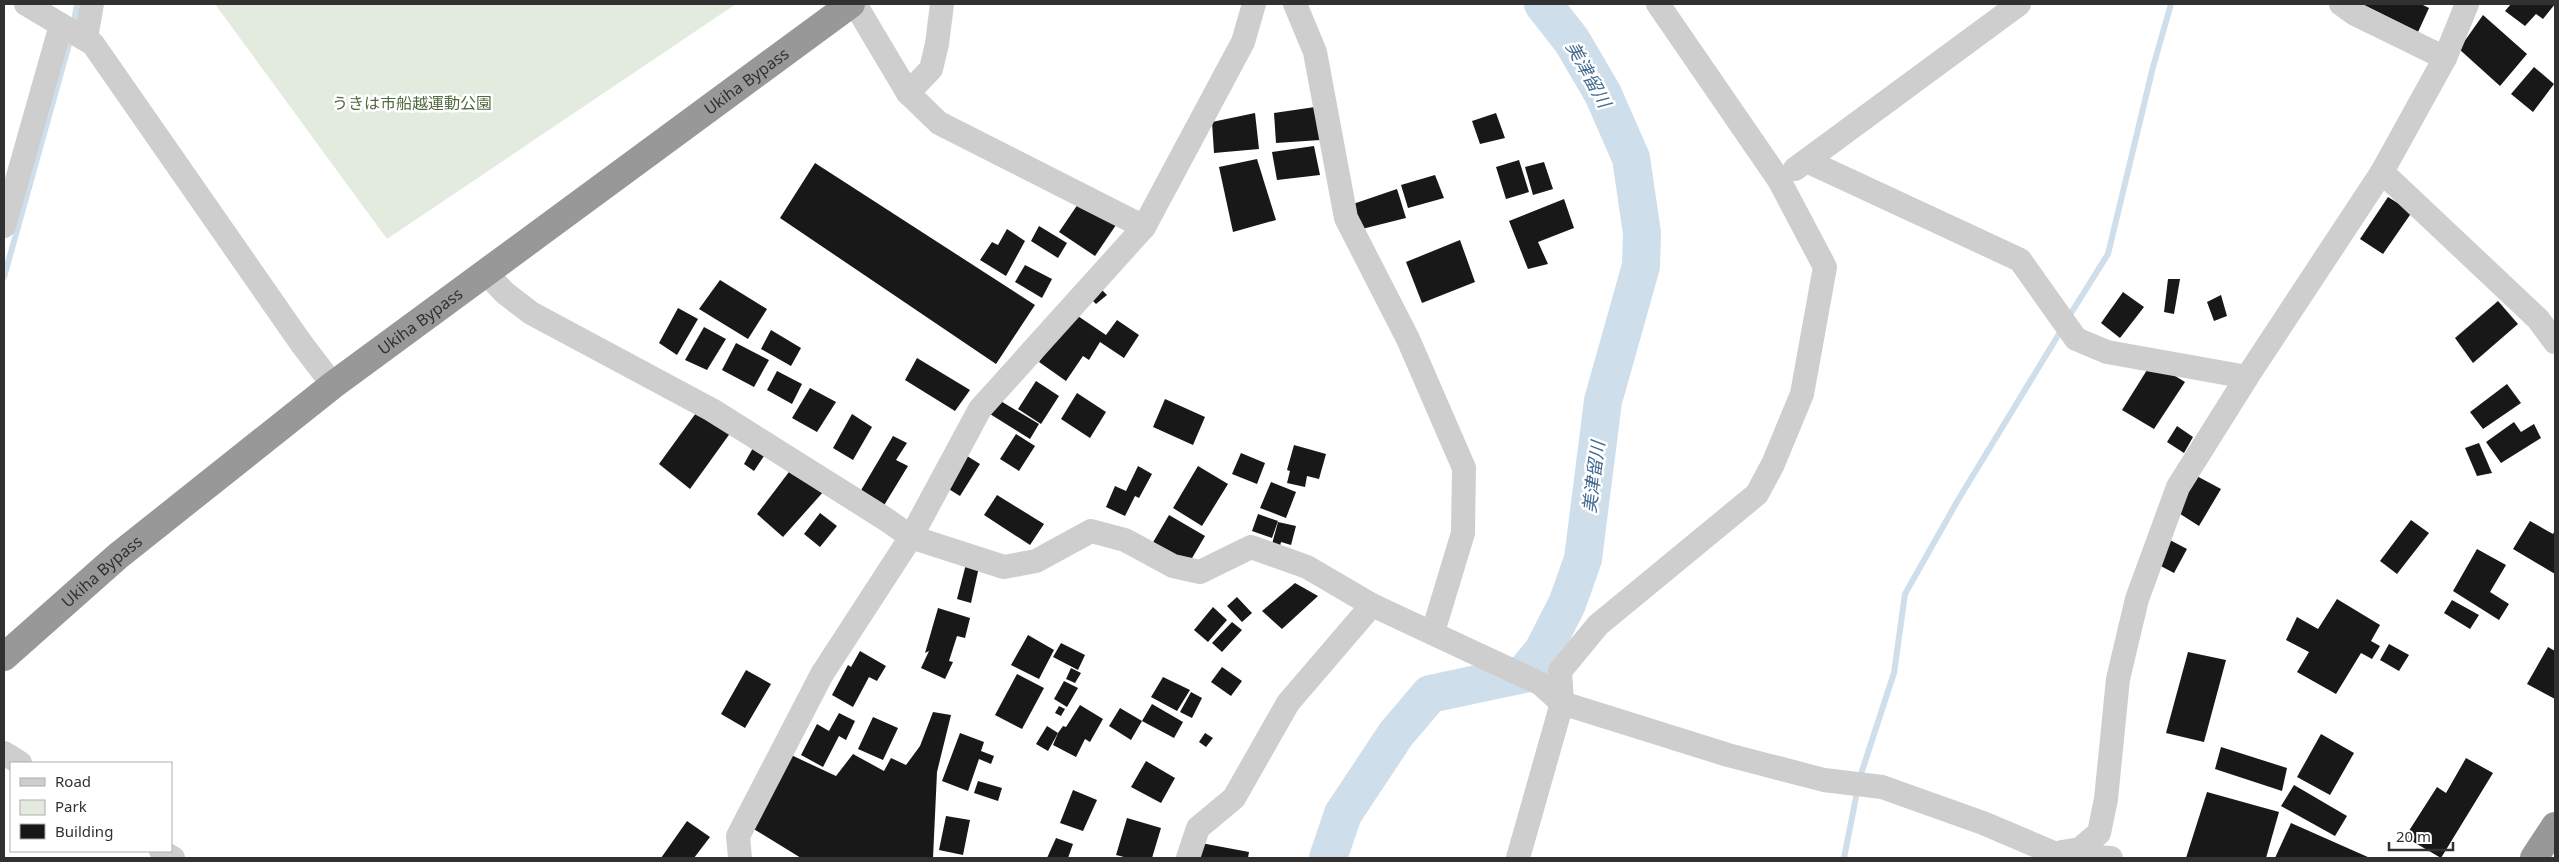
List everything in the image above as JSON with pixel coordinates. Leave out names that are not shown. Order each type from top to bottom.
[{"type":"highway","name":"Ukiha Bypass","points":[[4,657],[118,556],[333,385],[851,4]]},
{"type":"highway","points":[[2534,858],[2555,826]]},
{"type":"street","points":[[26,4],[93,44],[333,385]]},
{"type":"street","points":[[4,226],[73,32],[92,4]]},
{"type":"street","points":[[855,4],[908,93],[939,122],[1144,227]]},
{"type":"street","points":[[908,93],[931,69],[937,44],[942,4]]},
{"type":"street","points":[[740,858],[738,836],[822,674],[910,537],[980,409],[1144,227],[1243,42],[1254,4]]},
{"type":"street","points":[[1295,4],[1316,52],[1346,218],[1408,339],[1464,468],[1463,533],[1433,632]]},
{"type":"street","points":[[1518,858],[1562,703],[1560,671],[1598,625],[1757,494],[1773,464],[1802,394],[1825,267],[1779,180],[1658,4]]},
{"type":"street","points":[[1779,180],[2019,4]]},
{"type":"street","points":[[2341,4],[2355,14],[2445,58]]},
{"type":"street","points":[[2055,856],[2080,848],[2099,833],[2106,799],[2118,679],[2136,599],[2178,487],[2247,377],[2382,172],[2445,58],[2467,4]]},
{"type":"street","points":[[1807,161],[2020,260],[2076,339],[2107,352],[2247,377]]},
{"type":"street","points":[[2382,172],[2538,319],[2555,342]]},
{"type":"street","points":[[486,273],[505,293],[531,312],[712,410],[887,520],[910,537],[1004,567],[1036,561],[1091,531],[1125,540],[1173,566],[1200,572],[1251,547],[1307,567],[1372,605],[1489,658],[1541,684],[1562,703],[1728,755],[1824,780],[1882,787],[1974,820],[2055,856],[2111,858]]},
{"type":"street","points":[[1188,858],[1198,828],[1234,798],[1288,703],[1372,605]]},
{"type":"street","points":[[4,753],[18,762]]},
{"type":"green space","name":"うきは市船越運動公園","points":[[215,4],[736,4],[387,239]]},
{"type":"building","points":[[2362,4],[2421,4],[2429,8],[2418,32]]},
{"type":"building","points":[[2511,4],[2555,4],[2543,19],[2536,14],[2525,26],[2505,11]]},
{"type":"building","points":[[2483,15],[2527,54],[2500,86],[2459,49]]},
{"type":"building","points":[[2534,67],[2554,84],[2533,112],[2511,94]]},
{"type":"building","points":[[1315,107],[1320,140],[1276,143],[1274,113]]},
{"type":"building","points":[[1255,113],[1259,149],[1214,153],[1212,122]]},
{"type":"building","points":[[1496,113],[1505,138],[1480,144],[1472,121]]},
{"type":"building","points":[[1314,146],[1320,175],[1277,180],[1272,152]]},
{"type":"building","points":[[1257,159],[1276,220],[1233,232],[1219,167]]},
{"type":"building","points":[[1519,160],[1529,192],[1506,199],[1496,167]]},
{"type":"building","points":[[1544,162],[1553,189],[1533,195],[1525,167]]},
{"type":"building","points":[[815,163],[1035,305],[996,364],[780,218]]},
{"type":"building","points":[[1435,175],[1444,198],[1408,208],[1401,185]]},
{"type":"building","points":[[1397,189],[1406,218],[1358,230],[1353,204]]},
{"type":"building","points":[[2388,197],[2412,212],[2383,254],[2360,239]]},
{"type":"building","points":[[1564,199],[1574,228],[1538,242],[1548,264],[1528,269],[1509,221]]},
{"type":"building","points":[[1078,204],[1116,225],[1095,256],[1059,232]]},
{"type":"building","points":[[1039,226],[1067,243],[1058,258],[1031,241]]},
{"type":"building","points":[[1007,229],[1025,241],[1006,276],[980,260],[992,242],[998,245]]},
{"type":"building","points":[[1460,240],[1475,282],[1422,303],[1406,262]]},
{"type":"building","points":[[1025,265],[1052,279],[1042,298],[1015,282]]},
{"type":"building","points":[[2168,279],[2180,279],[2174,314],[2164,312]]},
{"type":"building","points":[[720,280],[767,309],[748,339],[699,309]]},
{"type":"building","points":[[1101,289],[1107,295],[1096,304],[1090,298]]},
{"type":"building","points":[[2123,292],[2144,307],[2120,338],[2101,323]]},
{"type":"building","points":[[2221,295],[2227,316],[2214,321],[2207,302]]},
{"type":"building","points":[[2498,301],[2518,324],[2473,363],[2455,338]]},
{"type":"building","points":[[678,308],[698,319],[677,355],[659,343]]},
{"type":"building","points":[[1072,312],[1106,335],[1117,320],[1139,335],[1124,358],[1100,342],[1089,360],[1083,356],[1066,381],[1039,362]]},
{"type":"building","points":[[704,327],[726,339],[707,370],[685,360]]},
{"type":"building","points":[[771,330],[801,348],[791,366],[761,349]]},
{"type":"building","points":[[736,343],[769,360],[754,387],[722,370]]},
{"type":"building","points":[[917,358],[970,390],[955,411],[905,380]]},
{"type":"building","points":[[2152,362],[2185,382],[2154,429],[2122,410]]},
{"type":"building","points":[[777,371],[802,384],[792,404],[767,390]]},
{"type":"building","points":[[1036,381],[1059,396],[1041,424],[1018,409]]},
{"type":"building","points":[[2507,384],[2521,403],[2483,429],[2470,412]]},
{"type":"building","points":[[810,388],[836,402],[817,432],[792,418]]},
{"type":"building","points":[[1077,393],[1106,412],[1090,438],[1061,419]]},
{"type":"building","points":[[1165,399],[1205,417],[1193,445],[1153,427]]},
{"type":"building","points":[[999,400],[1039,424],[1030,439],[990,414]]},
{"type":"building","points":[[696,413],[731,432],[690,489],[659,464]]},
{"type":"building","points":[[852,414],[872,427],[853,460],[833,448]]},
{"type":"building","points":[[2514,422],[2521,432],[2534,424],[2541,438],[2501,463],[2486,442]]},
{"type":"building","points":[[2177,426],[2193,437],[2184,453],[2167,442]]},
{"type":"building","points":[[1016,434],[1035,446],[1019,471],[1000,459]]},
{"type":"building","points":[[893,436],[907,443],[896,460],[908,466],[883,507],[860,492]]},
{"type":"building","points":[[2479,443],[2492,473],[2477,476],[2465,448]]},
{"type":"building","points":[[1294,445],[1326,454],[1319,479],[1307,476],[1305,487],[1287,483],[1290,471],[1287,470]]},
{"type":"building","points":[[754,446],[766,453],[754,471],[744,464]]},
{"type":"building","points":[[959,451],[980,464],[960,496],[939,483]]},
{"type":"building","points":[[1241,453],[1265,463],[1257,484],[1232,474]]},
{"type":"building","points":[[1138,466],[1152,474],[1139,498],[1135,496],[1125,516],[1106,507],[1115,486],[1126,491]]},
{"type":"building","points":[[1198,466],[1228,484],[1202,526],[1173,508]]},
{"type":"building","points":[[792,468],[824,491],[783,537],[757,514]]},
{"type":"building","points":[[2193,474],[2221,489],[2199,526],[2174,510]]},
{"type":"building","points":[[1271,482],[1296,492],[1286,518],[1260,508]]},
{"type":"building","points":[[997,495],[1044,524],[1030,545],[984,515]]},
{"type":"building","points":[[820,513],[837,526],[820,547],[804,534]]},
{"type":"building","points":[[1258,514],[1278,521],[1272,538],[1252,531]]},
{"type":"building","points":[[1169,515],[1205,536],[1188,565],[1152,544]]},
{"type":"building","points":[[2411,520],[2429,533],[2397,574],[2380,561]]},
{"type":"building","points":[[2530,521],[2553,534],[2555,530],[2555,574],[2513,549]]},
{"type":"building","points":[[1278,522],[1296,526],[1291,545],[1281,542],[1280,546],[1272,544]]},
{"type":"building","points":[[2168,539],[2187,549],[2174,573],[2155,563]]},
{"type":"building","points":[[2477,549],[2506,565],[2490,592],[2509,604],[2499,620],[2453,591]]},
{"type":"building","points":[[966,564],[979,567],[971,603],[957,599]]},
{"type":"building","points":[[1295,583],[1318,596],[1282,629],[1262,611]]},
{"type":"building","points":[[1237,597],[1252,613],[1242,622],[1227,606]]},
{"type":"building","points":[[2337,599],[2380,625],[2371,641],[2380,646],[2372,659],[2361,653],[2336,694],[2297,672],[2309,652],[2286,640],[2297,617],[2318,629]]},
{"type":"building","points":[[2452,600],[2479,615],[2470,629],[2444,613]]},
{"type":"building","points":[[1213,607],[1227,620],[1208,642],[1194,630]]},
{"type":"building","points":[[938,608],[970,618],[965,638],[957,636],[949,661],[953,662],[945,679],[921,668],[929,651],[925,653]]},
{"type":"building","points":[[1232,622],[1242,630],[1222,652],[1212,643]]},
{"type":"building","points":[[1028,635],[1054,650],[1039,679],[1011,665]]},
{"type":"building","points":[[1061,643],[1085,655],[1078,670],[1053,657]]},
{"type":"building","points":[[2389,644],[2409,655],[2399,671],[2380,660]]},
{"type":"building","points":[[2548,647],[2555,651],[2555,699],[2527,684]]},
{"type":"building","points":[[860,651],[886,666],[877,681],[869,677],[853,707],[832,695],[848,665],[851,667]]},
{"type":"building","points":[[2188,652],[2226,660],[2204,742],[2166,733]]},
{"type":"building","points":[[1222,667],[1242,681],[1231,696],[1211,682]]},
{"type":"building","points":[[1071,668],[1081,673],[1075,683],[1066,679]]},
{"type":"building","points":[[746,670],[771,684],[745,728],[721,714]]},
{"type":"building","points":[[1017,674],[1044,688],[1022,729],[995,715]]},
{"type":"building","points":[[1163,677],[1190,690],[1177,711],[1151,697]]},
{"type":"building","points":[[1064,681],[1078,688],[1067,707],[1054,699]]},
{"type":"building","points":[[1191,692],[1202,698],[1192,718],[1180,712]]},
{"type":"building","points":[[1152,704],[1183,722],[1174,738],[1142,721]]},
{"type":"building","points":[[1080,705],[1103,719],[1090,742],[1085,739],[1076,757],[1053,745],[1058,733],[1063,726],[1066,727]]},
{"type":"building","points":[[1059,706],[1065,709],[1061,716],[1055,713]]},
{"type":"building","points":[[1120,708],[1142,721],[1131,740],[1109,726]]},
{"type":"building","points":[[933,712],[951,715],[937,772],[933,858],[801,858],[752,828],[789,754],[836,776],[853,754],[884,771],[891,758],[906,765],[920,746]]},
{"type":"building","points":[[839,713],[855,721],[846,740],[839,736],[823,767],[801,755],[817,724],[829,731]]},
{"type":"building","points":[[873,717],[898,728],[883,760],[858,749]]},
{"type":"building","points":[[1047,726],[1058,733],[1048,751],[1036,744]]},
{"type":"building","points":[[960,733],[984,742],[981,751],[994,756],[991,764],[979,759],[968,791],[942,781]]},
{"type":"building","points":[[1205,733],[1213,738],[1206,747],[1199,742]]},
{"type":"building","points":[[2321,734],[2354,753],[2330,795],[2297,777]]},
{"type":"building","points":[[2221,747],[2287,768],[2282,791],[2215,769]]},
{"type":"building","points":[[2466,758],[2493,773],[2441,858],[2405,837],[2437,787],[2446,793]]},
{"type":"building","points":[[1146,761],[1175,778],[1161,803],[1131,787]]},
{"type":"building","points":[[978,781],[1002,788],[998,801],[974,793]]},
{"type":"building","points":[[2294,785],[2347,816],[2335,836],[2281,806]]},
{"type":"building","points":[[1073,790],[1097,800],[1083,831],[1060,823]]},
{"type":"building","points":[[2207,792],[2279,812],[2266,858],[2186,858]]},
{"type":"building","points":[[946,816],[970,820],[963,855],[939,850]]},
{"type":"building","points":[[1127,818],[1161,828],[1152,858],[1128,858],[1116,855]]},
{"type":"building","points":[[687,821],[710,837],[694,858],[661,858]]},
{"type":"building","points":[[2291,823],[2370,858],[2275,858]]},
{"type":"building","points":[[1056,838],[1073,844],[1068,858],[1047,858]]},
{"type":"building","points":[[1201,843],[1249,852],[1248,858],[1197,858]]},
{"type":"waterway","points":[[73,27],[77,4]]},
{"type":"waterway","name":"美津留川","points":[[1328,858],[1343,814],[1396,734],[1430,694],[1524,674],[1543,651],[1567,604],[1583,559],[1603,401],[1641,266],[1642,233],[1631,158],[1603,94],[1572,41],[1543,4]]},
{"type":"waterway","points":[[2068,318],[2108,254],[2153,67],[2171,4]]},
{"type":"waterway","points":[[4,277],[71,37]]},
{"type":"waterway","points":[[1844,858],[1860,777],[1894,673],[1905,594],[1958,500],[2062,329]]}]
